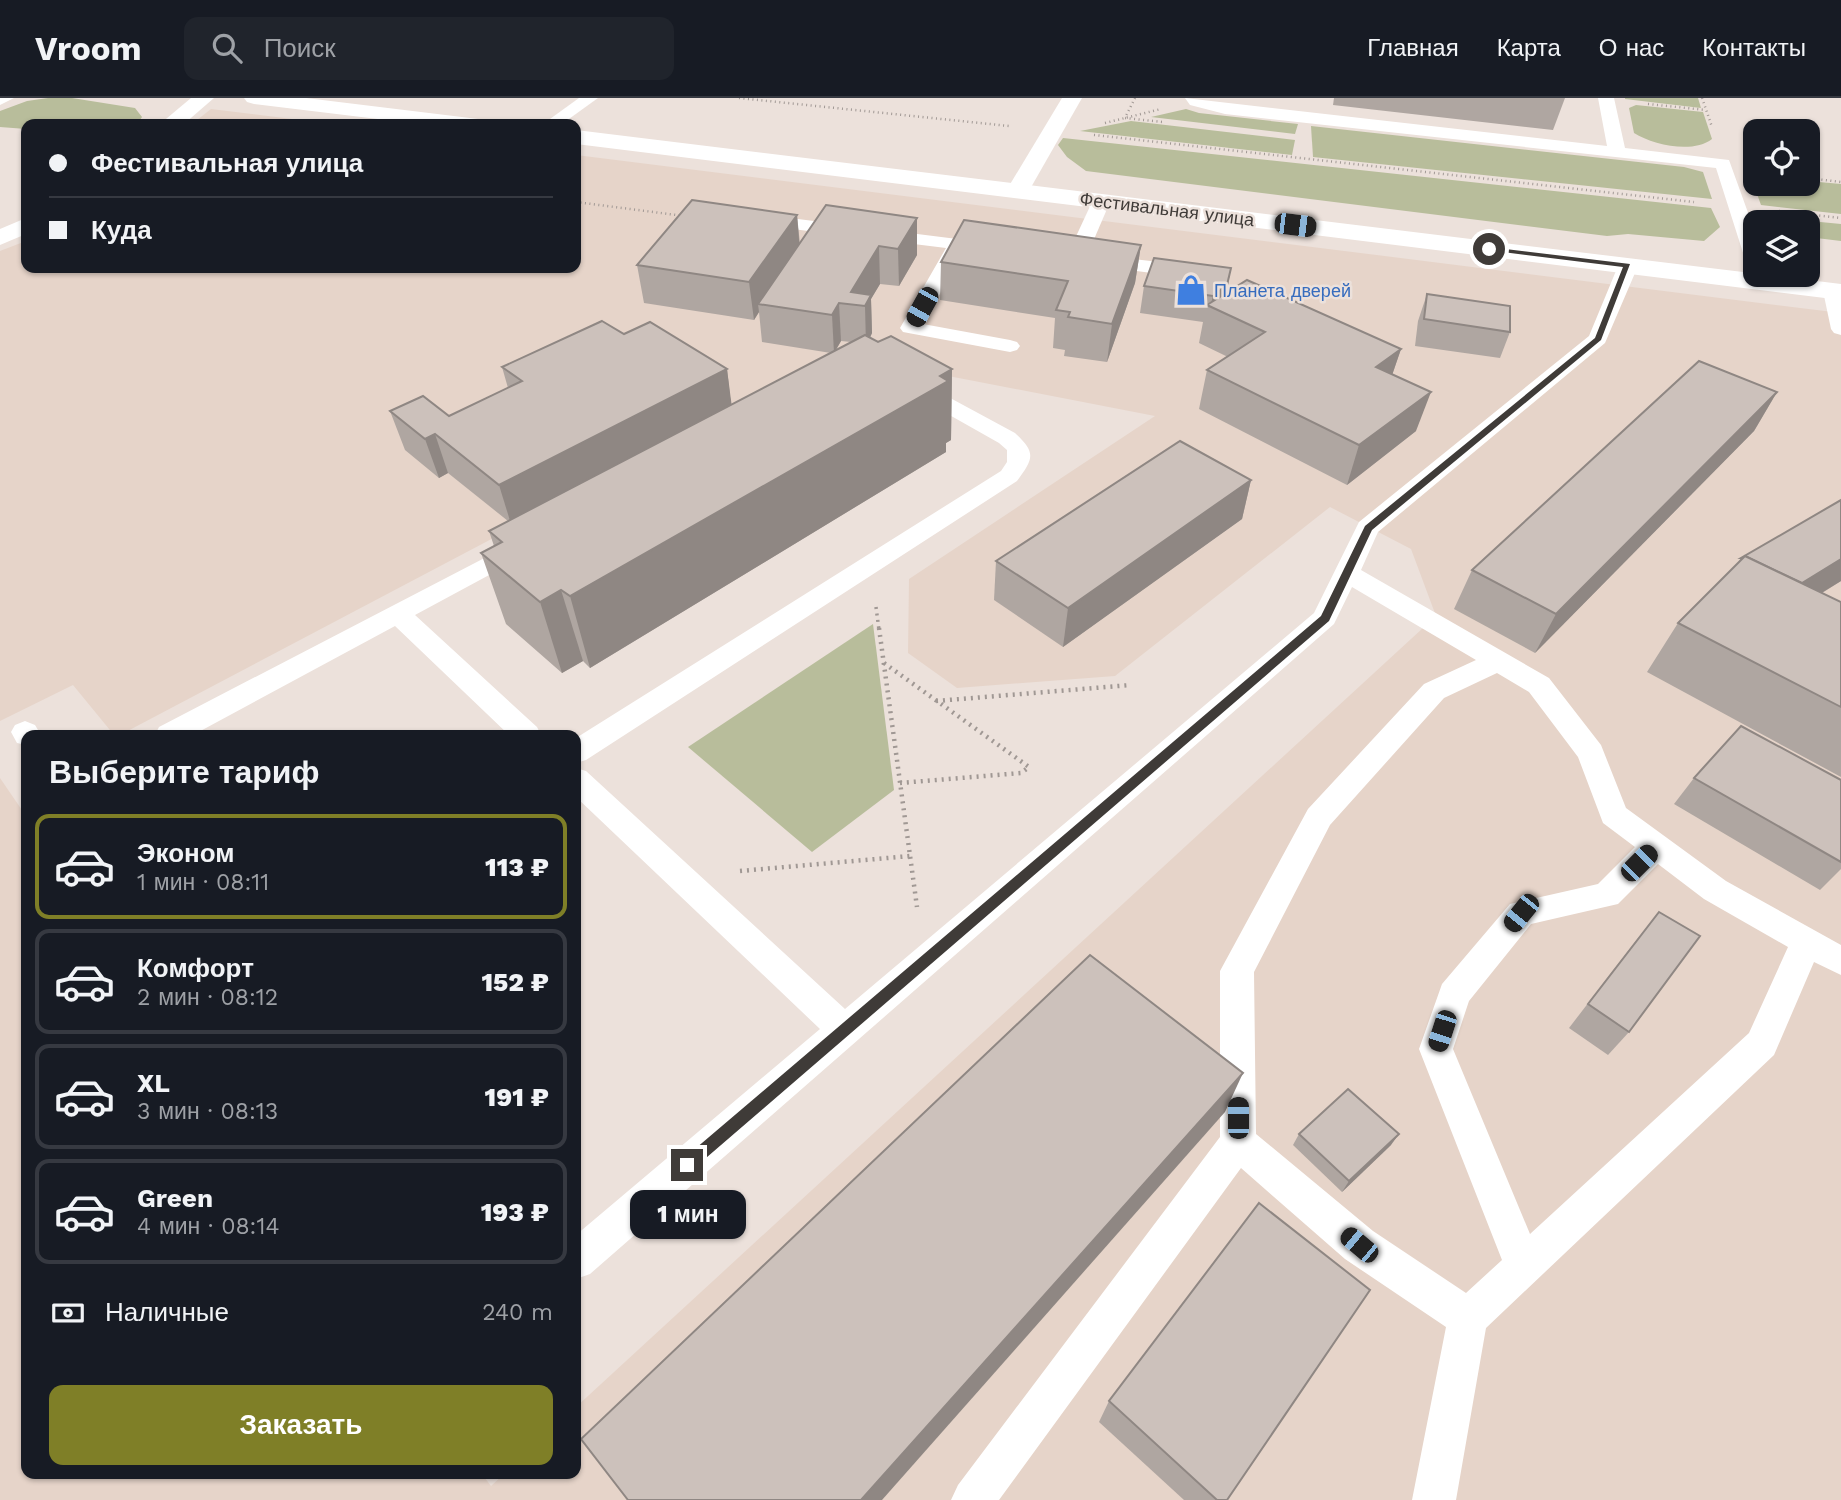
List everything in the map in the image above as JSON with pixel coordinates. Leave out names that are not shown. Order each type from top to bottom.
[{"type":"main road","points":[[177,119],[204,98]]},
{"type":"main road","points":[[254,98],[428,119]]},
{"type":"main road","points":[[1017,191],[1072,98]]},
{"type":"main road","name":"Фестивальная улица","points":[[581,138],[1628,266],[1743,277]]},
{"type":"main road","points":[[0,238],[21,228]]},
{"type":"main road","name":"Фестивальная улица","points":[[1808,287],[1837,292]]},
{"type":"lane","points":[[0,100],[6,98]]},
{"type":"lane","points":[[558,119],[590,98]]},
{"type":"lane","points":[[1606,98],[1617,152]]},
{"type":"lane","points":[[1194,100],[1225,109],[1723,164],[1743,222]]},
{"type":"lane","points":[[1101,202],[1069,257],[1159,268]]},
{"type":"lane","points":[[747,218],[1010,250]]},
{"type":"lane","points":[[958,244],[910,328],[1010,346]]},
{"type":"lane","points":[[581,1256],[1325,618],[1368,528],[1598,339],[1628,266]]},
{"type":"lane","points":[[1837,292],[1841,329]]},
{"type":"lane","points":[[581,749],[1009,476],[1019,462],[1018,448],[1007,438],[902,378],[890,374]]},
{"type":"lane","points":[[178,730],[544,534]]},
{"type":"lane","points":[[1347,573],[1539,685],[1591,753],[1614,816],[1715,890],[1841,961]]},
{"type":"lane","points":[[397,613],[522,730]]},
{"type":"lane","points":[[973,1500],[1238,1142],[1237,971],[1319,817],[1433,691],[1499,661]]},
{"type":"lane","points":[[581,784],[844,1030]]},
{"type":"lane","points":[[1524,1265],[1436,1049],[1454,994],[1521,913],[1607,895],[1655,846]]},
{"type":"lane","points":[[1434,1500],[1468,1318],[1762,1044],[1806,942]]},
{"type":"lane","points":[[1238,1142],[1359,1245],[1468,1318]]},
{"type":"path","points":[[739,98],[1841,218]]},
{"type":"path","points":[[1125,118],[1135,98]]},
{"type":"path","points":[[1053,131],[1080,128],[1194,100]]},
{"type":"path","points":[[1646,103],[1706,110]]},
{"type":"path","points":[[1820,179],[1841,182]]},
{"type":"path","points":[[581,203],[704,219],[747,218]]},
{"type":"path","points":[[852,576],[874,590],[918,916]]},
{"type":"path","points":[[884,662],[1028,767],[1021,773],[900,783]]},
{"type":"path","points":[[936,701],[1131,685]]},
{"type":"path","points":[[729,873],[910,856]]},
{"type":"shaded area","points":[[211,109],[292,119],[198,119]]},
{"type":"shaded area","points":[[581,156],[1841,313],[1841,1500],[0,1500],[0,778],[21,809],[21,1479],[486,1479],[491,1486],[499,1479],[581,1479],[581,1402],[1436,616],[1411,549],[1330,507],[1115,676],[957,688],[908,653],[909,579],[1155,416],[840,355],[129,730],[110,730],[73,685],[0,721],[0,251],[21,243],[21,273],[581,273]]},
{"type":"green space","points":[[72,98],[135,108],[142,117],[21,119],[21,129],[0,127],[0,111],[27,101]]},
{"type":"green space","points":[[1698,98],[1701,108],[1625,99]]},
{"type":"green space","points":[[1636,105],[1703,112],[1712,139],[1704,144],[1684,147],[1662,144],[1642,137],[1634,133],[1629,108]]},
{"type":"green space","points":[[1186,109],[1199,113],[1298,124],[1295,134],[1151,117]]},
{"type":"green space","points":[[1131,121],[1295,140],[1292,155],[1080,131]]},
{"type":"green space","points":[[1311,126],[1684,167],[1703,172],[1712,199],[1313,157]]},
{"type":"green space","points":[[1063,138],[1711,208],[1720,227],[1704,241],[1628,234],[1607,236],[1086,171],[1067,157],[1058,145]]},
{"type":"green space","points":[[1820,182],[1841,184],[1841,214],[1761,205],[1758,196],[1820,196]]},
{"type":"green space","points":[[1820,222],[1841,224],[1841,241],[1820,238]]},
{"type":"green space","points":[[873,624],[894,790],[812,852],[688,747]]},
{"type":"building","points":[[692,200],[797,215],[749,282],[637,265]]},
{"type":"building","points":[[826,205],[917,218],[898,249],[879,246],[851,292],[871,295],[865,306],[839,303],[832,315],[758,304]]},
{"type":"building","points":[[964,220],[1141,245],[1112,324],[1068,317],[1070,312],[1056,310],[1068,281],[941,262]]},
{"type":"building","points":[[1154,258],[1231,268],[1227,285],[1213,296],[1144,286]]},
{"type":"building","points":[[1247,280],[1401,349],[1376,367],[1431,392],[1359,445],[1207,370],[1265,332],[1207,305]]},
{"type":"building","points":[[1427,294],[1510,306],[1510,332],[1424,319]]},
{"type":"building","points":[[602,321],[624,334],[650,322],[727,369],[499,485],[435,434],[425,439],[390,411],[423,396],[449,416],[522,381],[502,367]]},
{"type":"building","points":[[865,335],[878,342],[891,336],[952,369],[940,376],[948,381],[570,596],[561,590],[540,602],[481,553],[502,542],[489,531]]},
{"type":"building","points":[[1699,361],[1777,392],[1556,614],[1472,570]]},
{"type":"building","points":[[1180,441],[1251,480],[1068,608],[996,561]]},
{"type":"building","points":[[1841,500],[1841,559],[1802,583],[1745,556],[1741,558]]},
{"type":"building","points":[[1745,556],[1841,602],[1841,707],[1678,623]]},
{"type":"building","points":[[1741,726],[1841,780],[1841,862],[1694,778]]},
{"type":"building","points":[[1659,912],[1700,936],[1629,1032],[1588,1004]]},
{"type":"building","points":[[1090,955],[1243,1073],[861,1500],[628,1500],[581,1439]]},
{"type":"building","points":[[1348,1089],[1399,1134],[1349,1181],[1299,1134]]},
{"type":"building","points":[[1259,1203],[1370,1290],[1227,1500],[1217,1500],[1109,1401]]},
{"type":"place","name":"Планета дверей","points":[[1191,290]]},
{"type":"route","points":[[687,1165],[1325,618],[1368,528],[1598,339],[1628,266],[1489,249]]}]
